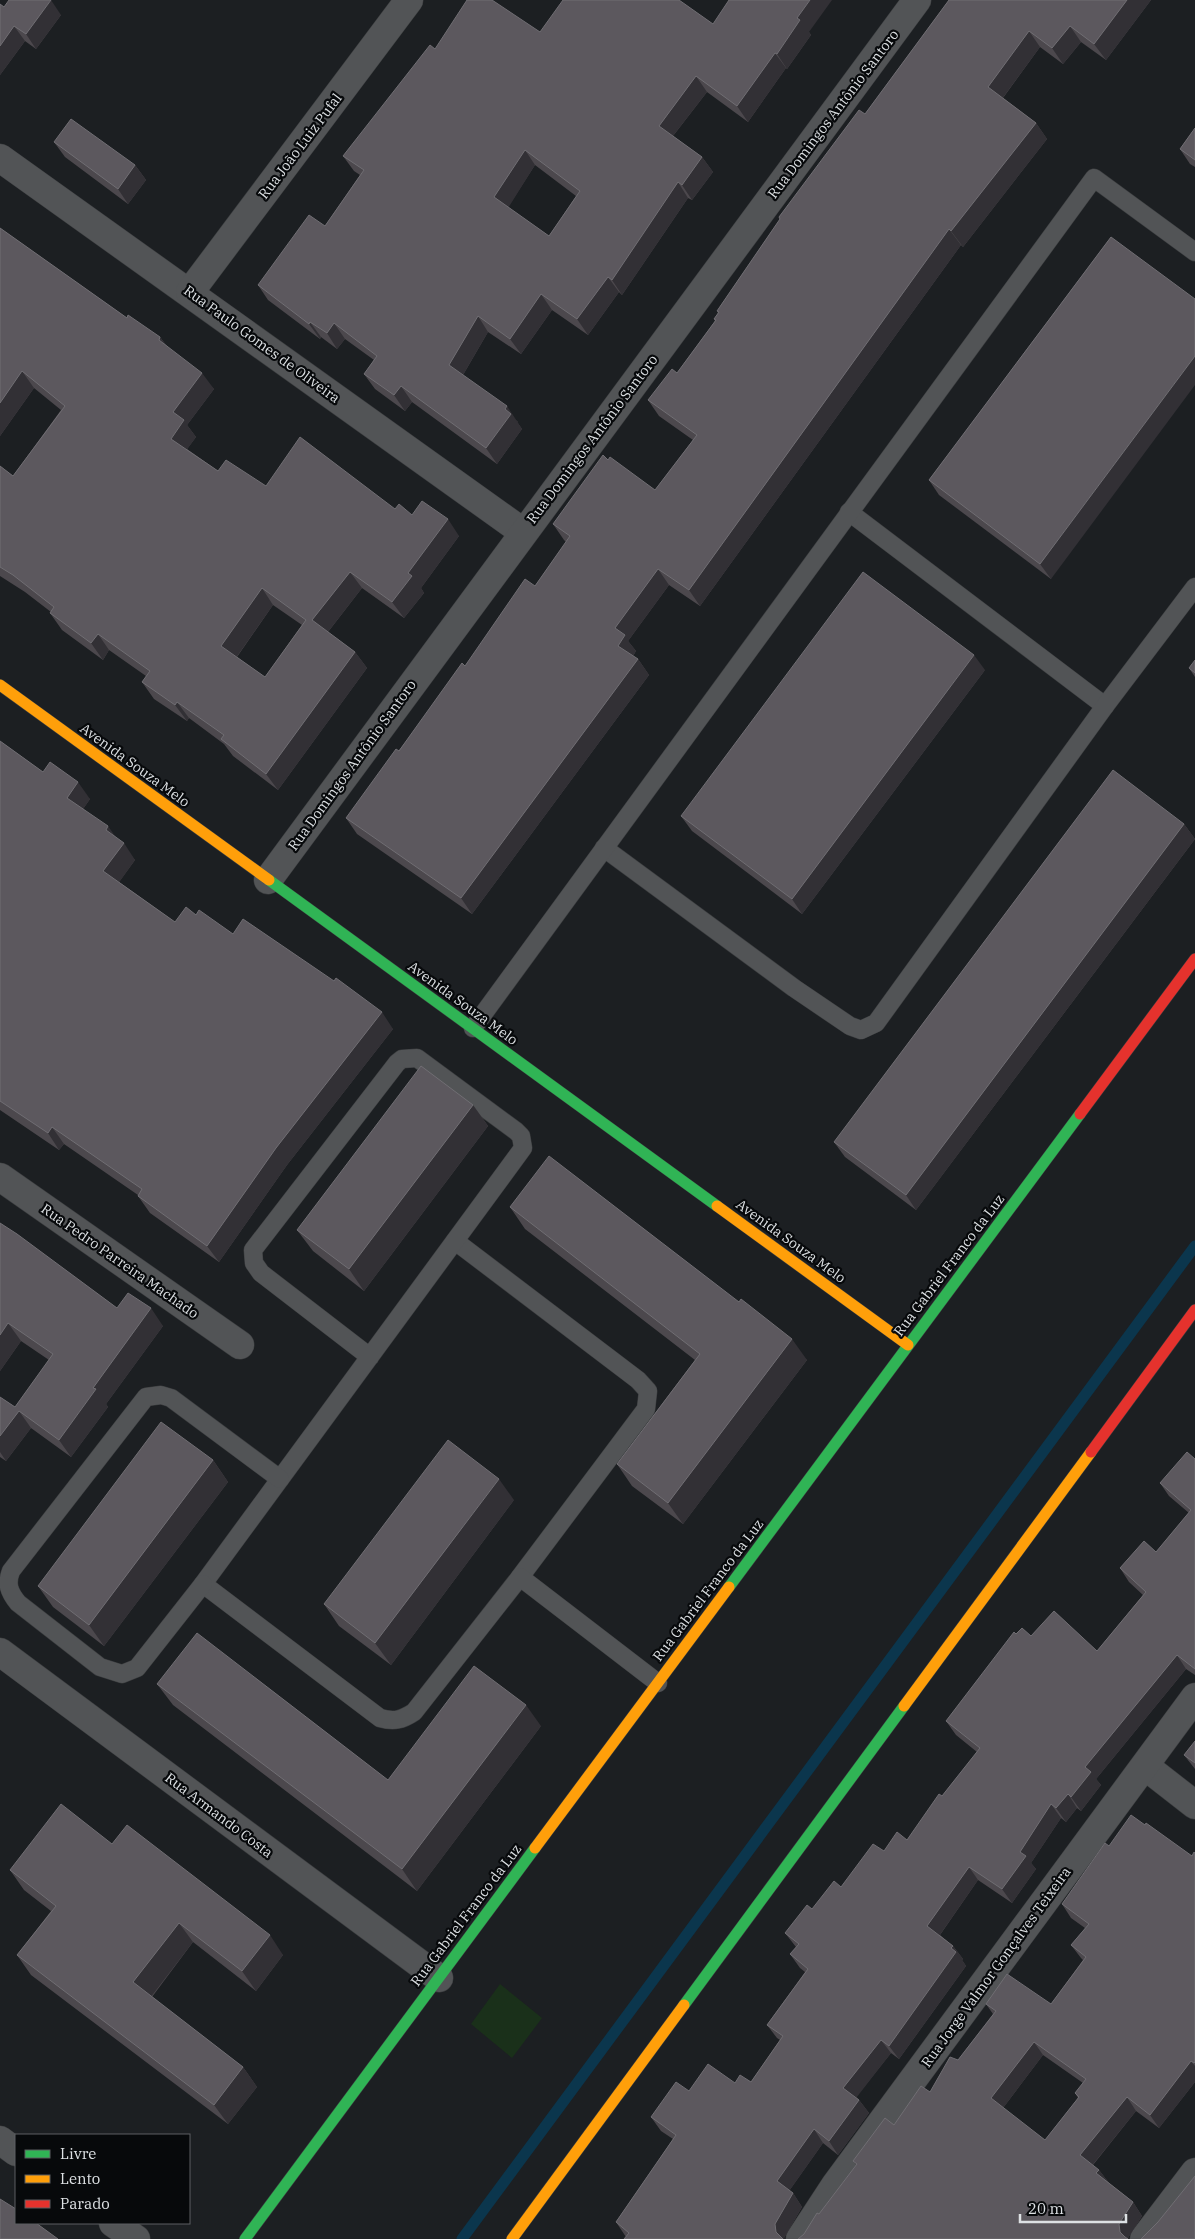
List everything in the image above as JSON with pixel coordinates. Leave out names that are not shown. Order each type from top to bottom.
[{"type":"street","name":"Rua João Luiz Pufal","points":[[190,292],[409,0]]},
{"type":"street","name":"Rua Domingos Antônio Santoro","points":[[268,880],[917,0]]},
{"type":"street","name":"Rua Paulo Gomes de Oliveira","points":[[0,158],[190,292],[523,532]]},
{"type":"street","name":"Avenida Souza Melo","points":[[0,685],[908,1345]]},
{"type":"street","name":"Rua Gabriel Franco da Luz","points":[[244,2239],[1195,959]]},
{"type":"street","name":"Rua Pedro Parreira Machado","points":[[0,1177],[240,1345]]},
{"type":"street","points":[[512,2239],[1195,1310]]},
{"type":"street","name":"Rua Armando Costa","points":[[0,1652],[439,1978]]},
{"type":"street","name":"Rua Jorge Valmor Gonçalves Teixeira","points":[[800,2239],[836,2184],[1195,1697]]},
{"type":"street","points":[[1145,1766],[1195,1805]]},
{"type":"street","points":[[0,2140],[15,2151]]},
{"type":"street","points":[[1144,2239],[1195,2172]]},
{"type":"street","points":[[114,2224],[136,2239]]},
{"type":"lane","points":[[472,1028],[1094,178],[1195,252]]},
{"type":"lane","points":[[849,512],[1105,706]]},
{"type":"lane","points":[[604,848],[794,988],[850,1026],[861,1030],[876,1024],[1105,706],[1195,587]]},
{"type":"lane","points":[[280,1479],[170,1398],[162,1395],[146,1397],[11,1571],[8,1580],[11,1594],[18,1603],[100,1667],[122,1674],[138,1668],[203,1584],[521,1153],[523,1141],[516,1131],[426,1062],[410,1056],[398,1063],[253,1250],[254,1263],[261,1273],[370,1357]]},
{"type":"lane","points":[[203,1584],[380,1718],[398,1721],[414,1712],[520,1577],[646,1409],[648,1391],[638,1380],[455,1241]]},
{"type":"lane","points":[[520,1577],[658,1683]]},
{"type":"green space","points":[[500,1984],[542,2018],[512,2058],[471,2024]]},
{"type":"building","points":[[9,0],[51,0],[26,34],[14,26],[0,46],[0,4],[4,7]]},
{"type":"building","points":[[467,0],[492,0],[540,32],[563,0],[679,0],[713,24],[729,0],[810,0],[797,18],[800,20],[777,54],[775,53],[737,106],[696,76],[659,126],[702,157],[682,185],[678,182],[612,280],[608,277],[577,319],[541,294],[510,339],[478,316],[449,365],[507,406],[505,409],[511,414],[486,448],[401,386],[394,395],[364,374],[377,356],[334,323],[327,333],[310,322],[309,324],[258,285],[309,215],[325,226],[364,170],[343,156],[430,45],[435,49]],"holes":[[[525,150],[580,191],[549,236],[494,197]]]},
{"type":"building","points":[[949,0],[1127,0],[1094,44],[1070,26],[1052,48],[1029,31],[988,87],[1036,123],[951,231],[949,229],[689,590],[658,569],[615,628],[625,635],[618,646],[638,659],[461,898],[346,818],[396,749],[399,751],[462,663],[465,666],[525,579],[535,586],[570,536],[553,524],[603,455],[608,460],[610,457],[655,490],[697,435],[648,400],[672,369],[677,373],[716,320],[714,319],[719,312],[717,311],[780,219],[779,217],[859,110],[865,114]]},
{"type":"building","points":[[71,119],[135,165],[118,189],[54,142]]},
{"type":"building","points":[[1195,128],[1195,160],[1180,149]]},
{"type":"building","points":[[0,228],[127,318],[128,315],[160,337],[159,340],[202,373],[173,412],[184,420],[171,439],[218,471],[226,460],[266,486],[300,437],[395,509],[399,504],[412,515],[422,501],[448,519],[408,573],[412,576],[392,602],[350,572],[312,620],[355,652],[266,774],[221,739],[224,735],[177,702],[175,705],[142,682],[150,671],[98,634],[91,643],[50,613],[54,607],[0,567],[0,466],[13,476],[65,406],[22,371],[0,403]],"holes":[[[262,588],[306,620],[265,677],[221,646]]]},
{"type":"building","points":[[1111,237],[1195,299],[1195,356],[1040,564],[929,480]]},
{"type":"building","points":[[863,572],[974,655],[792,899],[681,816]]},
{"type":"building","points":[[1195,660],[1195,673],[1189,668]]},
{"type":"building","points":[[0,741],[43,772],[50,762],[78,782],[67,798],[108,826],[106,830],[124,843],[103,871],[175,922],[186,907],[196,915],[199,910],[233,934],[243,919],[334,981],[336,978],[382,1012],[276,1148],[207,1246],[138,1196],[142,1189],[52,1127],[48,1133],[0,1101]]},
{"type":"building","points":[[1113,770],[1184,824],[906,1195],[834,1142]]},
{"type":"building","points":[[421,1066],[473,1105],[349,1269],[297,1230]]},
{"type":"building","points":[[549,1156],[739,1302],[741,1299],[792,1339],[668,1503],[617,1464],[700,1354],[510,1207]]},
{"type":"building","points":[[0,1223],[117,1308],[128,1293],[151,1308],[93,1388],[96,1389],[59,1440],[19,1411],[0,1436],[0,1397],[15,1407],[53,1354],[8,1323],[0,1335]]},
{"type":"building","points":[[161,1422],[213,1460],[89,1625],[38,1586]]},
{"type":"building","points":[[448,1440],[499,1479],[375,1643],[324,1604]]},
{"type":"building","points":[[1187,1452],[1195,1459],[1195,1669],[1177,1655],[1085,1767],[1091,1772],[1071,1797],[1068,1794],[1056,1808],[1051,1804],[1020,1852],[1026,1856],[1002,1889],[969,1867],[927,1926],[953,1946],[951,1948],[956,1952],[889,2046],[881,2040],[843,2088],[859,2100],[829,2141],[814,2129],[777,2181],[793,2193],[775,2224],[776,2232],[783,2239],[624,2239],[629,2233],[616,2222],[676,2135],[651,2117],[676,2082],[689,2091],[708,2064],[735,2083],[740,2075],[751,2082],[783,2036],[767,2025],[808,1969],[790,1954],[799,1944],[785,1933],[807,1905],[812,1909],[834,1881],[841,1887],[873,1844],[884,1851],[897,1832],[907,1840],[939,1794],[942,1796],[980,1748],[946,1721],[1014,1632],[1016,1634],[1022,1628],[1031,1636],[1054,1611],[1097,1651],[1146,1592],[1120,1568],[1144,1541],[1156,1552],[1191,1510],[1160,1483]]},
{"type":"building","points":[[197,1633],[388,1780],[474,1666],[526,1705],[402,1869],[157,1684]]},
{"type":"building","points":[[1195,1741],[1195,1763],[1184,1755]]},
{"type":"building","points":[[61,1804],[112,1844],[127,1825],[270,1935],[242,1971],[179,1923],[133,1982],[243,2067],[214,2105],[17,1955],[56,1906],[10,1870]]},
{"type":"building","points":[[1131,1815],[1145,1825],[1146,1823],[1192,1856],[1195,1853],[1195,2062],[1191,2061],[1150,2115],[1127,2097],[1080,2155],[1099,2170],[1096,2173],[1133,2202],[1119,2224],[1120,2232],[1128,2239],[798,2239],[804,2234],[817,2213],[819,2214],[857,2164],[853,2161],[885,2118],[894,2125],[921,2086],[930,2092],[950,2057],[958,2060],[996,2011],[986,2004],[1007,1974],[1051,2004],[1086,1957],[1071,1945],[1089,1924],[1062,1904],[1105,1843],[1109,1846]],"holes":[[[1034,2042],[1086,2079],[1075,2093],[1079,2097],[1045,2140],[991,2098]]]},
{"type":"building","points":[[1195,2176],[1195,2239],[1141,2239],[1158,2222]]},
{"type":"building","points":[[0,2199],[15,2208],[15,2224],[37,2224],[58,2239],[0,2239]]},
{"type":"waterway","points":[[462,2239],[1195,1246]]},
{"type":"traffic: fast","points":[[269,880],[717,1206]]},
{"type":"traffic: fast","points":[[729,1587],[1080,1114]]},
{"type":"traffic: fast","points":[[684,2005],[904,1706]]},
{"type":"traffic: fast","points":[[245,2239],[535,1848]]},
{"type":"traffic: slow","points":[[0,685],[269,880]]},
{"type":"traffic: slow","points":[[717,1206],[908,1345]]},
{"type":"traffic: slow","points":[[904,1706],[1091,1452]]},
{"type":"traffic: slow","points":[[535,1848],[729,1587]]},
{"type":"traffic: slow","points":[[512,2239],[684,2005]]},
{"type":"traffic: jam","points":[[1080,1114],[1195,959]]},
{"type":"traffic: jam","points":[[1091,1452],[1195,1310]]}]
